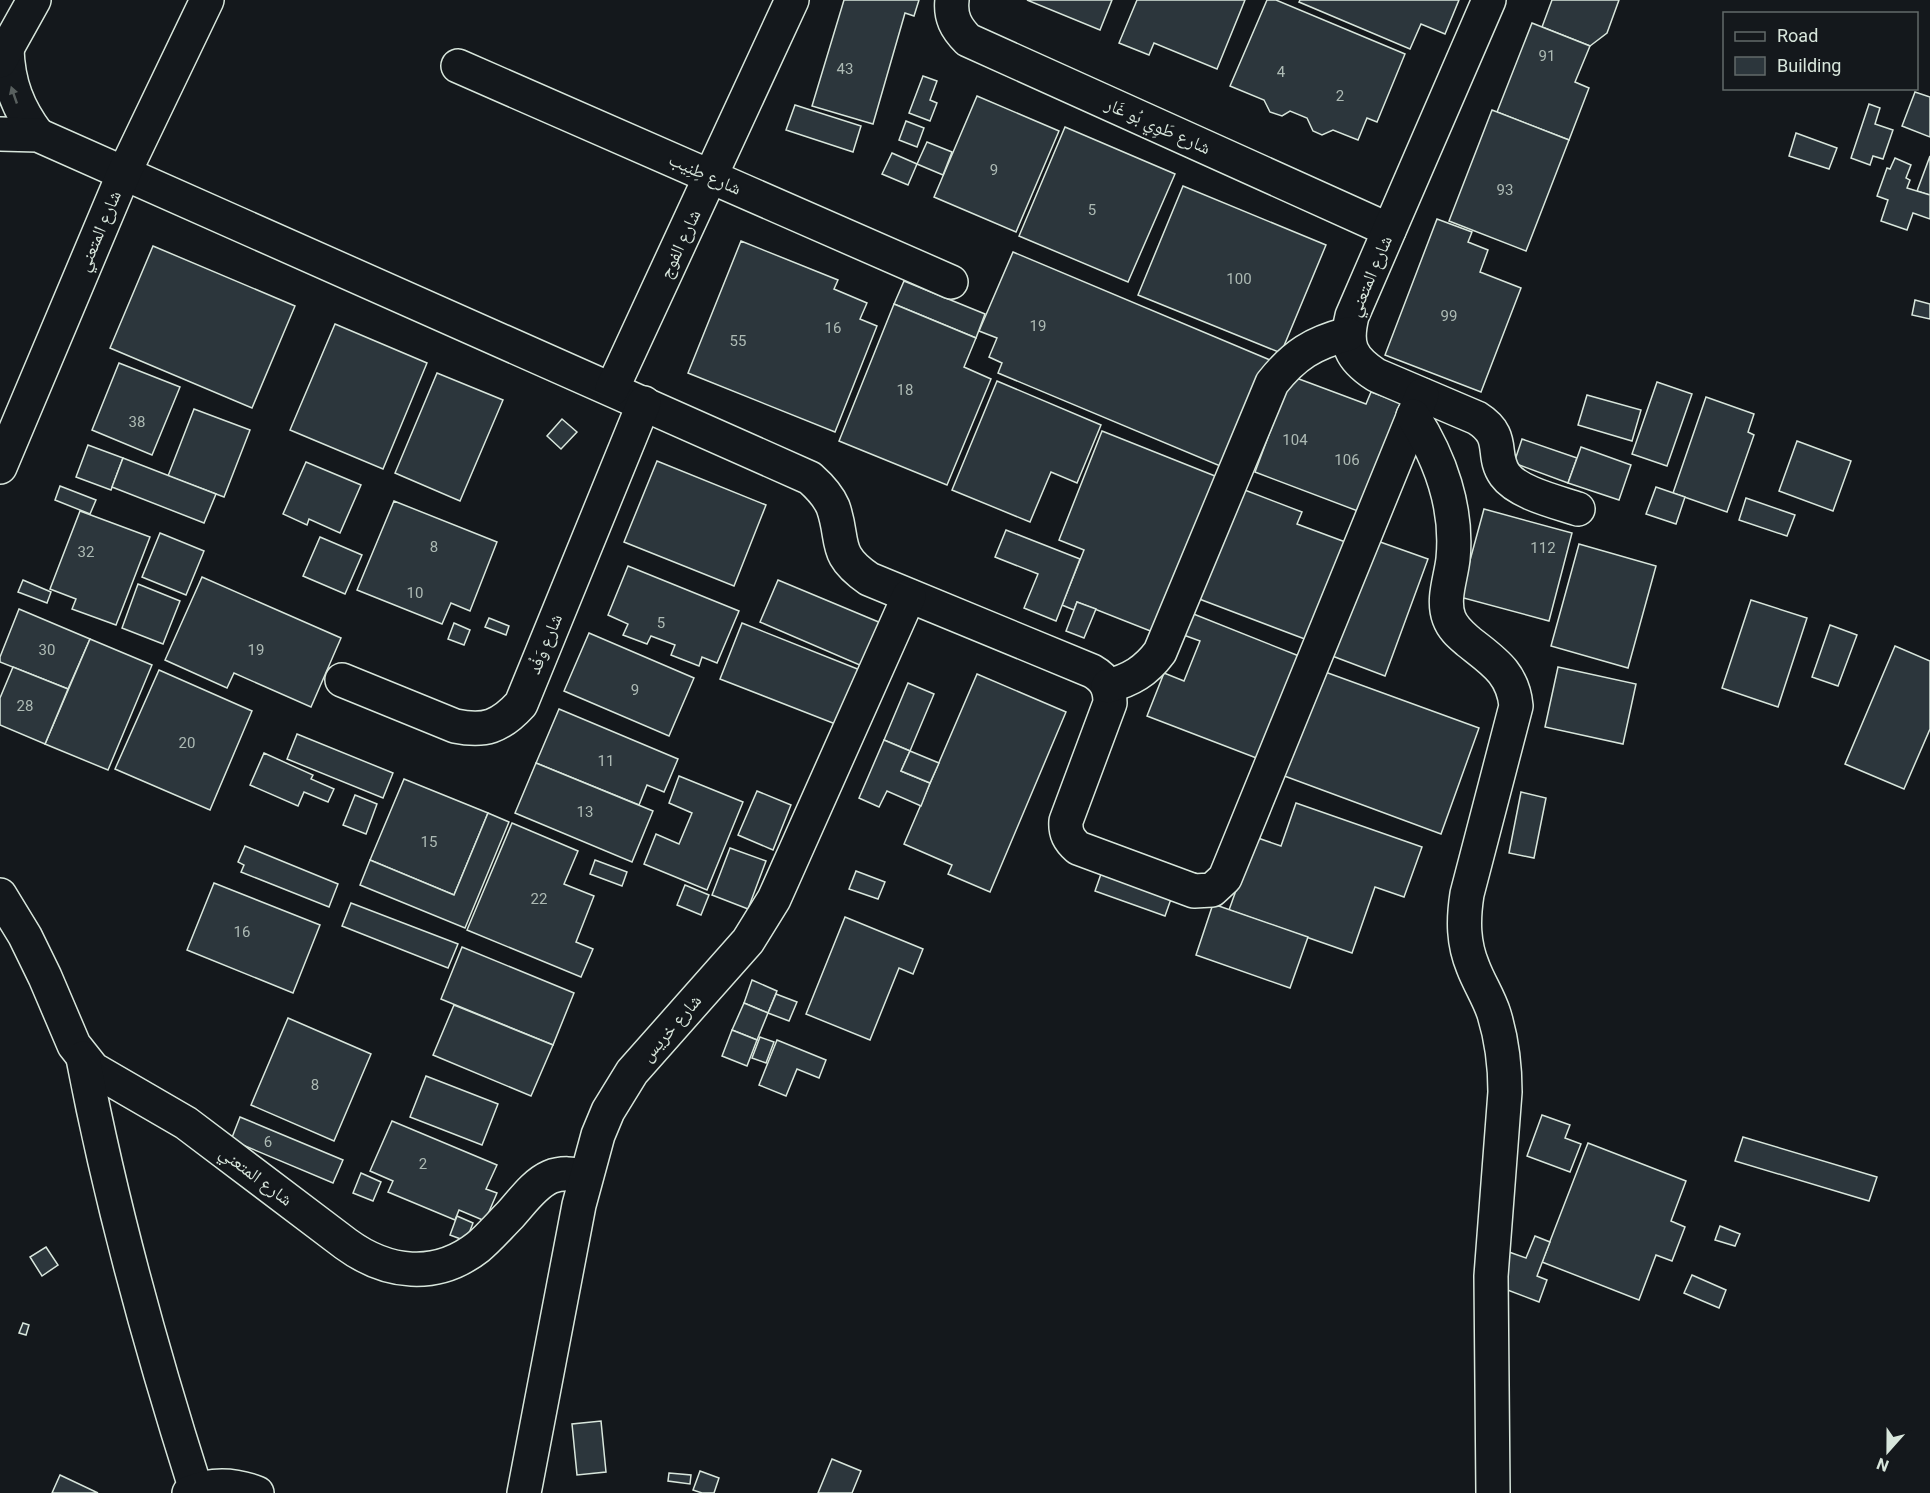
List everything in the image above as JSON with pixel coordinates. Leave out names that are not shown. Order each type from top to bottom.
[{"type":"main road","points":[[34,0],[3,55],[17,104],[38,135]]},
{"type":"main road","name":"شارع المتعني","points":[[0,467],[124,173],[207,0]]},
{"type":"main road","name":"شارع الفوج","points":[[612,389],[792,0]]},
{"type":"main road","name":"شارع طَوِي بُو غَار","points":[[952,0],[951,10],[954,23],[968,40],[1389,230]]},
{"type":"main road","name":"شارع المتعني","points":[[1490,0],[1352,316],[1348,334],[1350,349],[1361,365],[1418,405],[1486,424],[1497,441],[1500,463],[1505,474],[1513,483],[1522,489],[1578,509]]},
{"type":"main road","name":"شارع طِنِيب","points":[[458,66],[951,282]]},
{"type":"main road","points":[[0,134],[38,135],[810,478],[823,490],[832,505],[840,542],[848,561],[869,579],[1100,675],[1108,686],[1110,702],[1066,821],[1065,830],[1068,838],[1078,848],[1194,891],[1212,890],[1225,878],[1418,405]]},
{"type":"main road","points":[[1108,686],[1140,674],[1151,665],[1160,652],[1272,383],[1286,365],[1304,350],[1325,340],[1348,334]]},
{"type":"main road","name":"شارع وَفْد","points":[[342,680],[455,726],[473,730],[492,727],[508,718],[521,704],[644,403]]},
{"type":"main road","points":[[1418,405],[1445,480],[1451,509],[1454,540],[1446,598],[1449,621],[1456,632],[1500,668],[1510,680],[1515,693],[1516,706],[1467,894],[1464,921],[1467,949],[1473,968],[1494,1013],[1505,1069],[1491,1276],[1493,1493]]},
{"type":"main road","name":"شارع خريس","points":[[524,1493],[586,1176],[608,1111],[632,1072],[734,957],[762,920],[774,899],[909,596]]},
{"type":"main road","name":"شارع المتعني","points":[[0,895],[25,936],[74,1045],[93,1069],[186,1123],[361,1255],[377,1263],[413,1270],[431,1268],[464,1257],[479,1246],[541,1182],[562,1174],[586,1176]]},
{"type":"main road","points":[[83,1058],[97,1133],[193,1491],[212,1485],[228,1485],[257,1493]]},
{"type":"building","points":[[844,0],[919,0],[914,16],[905,13],[873,124],[812,106]]},
{"type":"building","points":[[1027,0],[1112,0],[1100,30]]},
{"type":"building","points":[[1137,0],[1245,0],[1217,69],[1154,43],[1149,55],[1119,43]]},
{"type":"building","points":[[1267,0],[1276,0],[1405,54],[1377,122],[1367,118],[1358,140],[1333,130],[1322,135],[1313,131],[1307,118],[1290,111],[1282,116],[1270,112],[1264,100],[1230,86]]},
{"type":"building","points":[[1300,0],[1459,0],[1445,34],[1421,24],[1410,49],[1299,2]]},
{"type":"building","points":[[1552,0],[1619,0],[1607,33],[1590,46],[1542,27]]},
{"type":"building","points":[[1532,23],[1590,46],[1575,82],[1589,88],[1569,140],[1497,112]]},
{"type":"building","points":[[923,76],[937,81],[930,100],[937,103],[930,121],[909,113]]},
{"type":"building","points":[[1915,92],[1930,97],[1930,137],[1902,126]]},
{"type":"building","points":[[977,96],[1059,131],[1016,232],[934,197]]},
{"type":"building","points":[[1869,104],[1880,108],[1875,124],[1893,130],[1883,159],[1873,156],[1870,165],[1851,158]]},
{"type":"building","points":[[795,105],[861,126],[853,152],[786,130]]},
{"type":"building","points":[[1492,110],[1569,140],[1526,251],[1449,221]]},
{"type":"building","points":[[906,121],[924,128],[917,147],[899,140]]},
{"type":"building","points":[[1065,127],[1175,174],[1128,282],[1019,236]]},
{"type":"building","points":[[1796,133],[1837,148],[1829,169],[1789,156]]},
{"type":"building","points":[[927,142],[952,152],[943,175],[917,164]]},
{"type":"building","points":[[892,153],[917,164],[908,185],[882,174]]},
{"type":"building","points":[[1930,156],[1930,195],[1917,191]]},
{"type":"building","points":[[1895,158],[1911,165],[1906,178],[1910,180],[1907,188],[1930,195],[1930,219],[1913,213],[1907,230],[1881,221],[1888,200],[1877,196],[1887,168],[1890,169]]},
{"type":"building","points":[[1183,186],[1326,245],[1281,353],[1138,295]]},
{"type":"building","points":[[1437,219],[1472,232],[1468,242],[1488,250],[1480,272],[1521,288],[1481,392],[1385,355]]},
{"type":"building","points":[[741,241],[838,280],[834,289],[867,303],[860,319],[877,326],[835,432],[688,373]]},
{"type":"building","points":[[153,246],[295,306],[252,408],[110,348]]},
{"type":"building","points":[[1013,252],[1270,360],[1225,468],[998,373],[1002,363],[989,357],[997,338],[979,331]]},
{"type":"building","points":[[904,281],[985,314],[976,338],[894,304]]},
{"type":"building","points":[[1915,300],[1930,304],[1930,319],[1912,315]]},
{"type":"building","points":[[894,304],[976,338],[964,367],[991,379],[947,485],[839,441]]},
{"type":"building","points":[[335,324],[427,363],[383,469],[290,430]]},
{"type":"building","points":[[119,363],[180,387],[152,455],[92,430]]},
{"type":"building","points":[[437,373],[503,400],[460,501],[395,473]]},
{"type":"building","points":[[1291,376],[1366,404],[1371,392],[1412,407],[1371,516],[1255,472]]},
{"type":"building","points":[[997,381],[1101,425],[1077,483],[1051,472],[1030,522],[952,490]]},
{"type":"building","points":[[1657,382],[1692,394],[1667,466],[1632,454]]},
{"type":"building","points":[[1587,395],[1641,410],[1632,441],[1578,425]]},
{"type":"building","points":[[1706,397],[1754,414],[1748,432],[1754,435],[1727,512],[1673,493]]},
{"type":"building","points":[[194,409],[250,430],[224,497],[168,476]]},
{"type":"building","points":[[562,419],[577,432],[561,449],[547,436]]},
{"type":"building","points":[[1102,431],[1220,478],[1158,634],[1077,602],[1074,610],[1062,605],[1084,550],[1059,540]]},
{"type":"building","points":[[1522,439],[1577,458],[1568,483],[1514,463]]},
{"type":"building","points":[[1797,441],[1851,461],[1833,511],[1779,491]]},
{"type":"building","points":[[88,445],[123,458],[111,490],[76,477]]},
{"type":"building","points":[[1581,447],[1631,465],[1619,500],[1568,483]]},
{"type":"building","points":[[123,458],[216,494],[204,523],[112,487]]},
{"type":"building","points":[[657,461],[766,505],[734,586],[624,542]]},
{"type":"building","points":[[306,462],[361,485],[340,533],[309,519],[307,525],[283,514]]},
{"type":"building","points":[[60,486],[96,500],[90,514],[55,500]]},
{"type":"building","points":[[1237,487],[1302,512],[1297,524],[1348,543],[1310,641],[1194,597]]},
{"type":"building","points":[[1656,487],[1685,497],[1676,524],[1646,514]]},
{"type":"building","points":[[1746,498],[1795,515],[1787,536],[1739,520]]},
{"type":"building","points":[[394,501],[497,542],[470,611],[451,603],[442,624],[357,590]]},
{"type":"building","points":[[1484,509],[1572,533],[1549,621],[1460,597]]},
{"type":"building","points":[[80,511],[150,537],[116,625],[72,609],[76,599],[50,589]]},
{"type":"building","points":[[1006,530],[1080,559],[1056,621],[1024,608],[1038,574],[995,557]]},
{"type":"building","points":[[160,533],[204,551],[186,595],[142,577]]},
{"type":"building","points":[[320,537],[362,555],[345,594],[303,576]]},
{"type":"building","points":[[1369,538],[1428,559],[1385,676],[1327,654]]},
{"type":"building","points":[[1579,544],[1656,566],[1628,668],[1551,646]]},
{"type":"building","points":[[628,566],[739,611],[717,663],[702,657],[699,666],[671,655],[675,645],[651,636],[647,644],[623,635],[628,624],[608,615]]},
{"type":"building","points":[[202,577],[341,638],[311,707],[234,673],[227,688],[165,660]]},
{"type":"building","points":[[23,580],[51,592],[47,603],[18,592]]},
{"type":"building","points":[[778,580],[881,623],[862,666],[760,622]]},
{"type":"building","points":[[138,584],[180,601],[163,644],[122,628]]},
{"type":"building","points":[[1751,600],[1807,618],[1778,707],[1722,688]]},
{"type":"building","points":[[1077,602],[1096,609],[1084,638],[1066,631]]},
{"type":"building","points":[[19,609],[90,639],[68,689],[0,662]]},
{"type":"building","points":[[1186,611],[1299,656],[1259,759],[1147,716],[1164,673],[1184,681],[1200,641],[1178,633]]},
{"type":"building","points":[[489,618],[509,626],[506,635],[485,627]]},
{"type":"building","points":[[454,623],[470,630],[464,645],[448,639]]},
{"type":"building","points":[[742,623],[860,670],[838,725],[720,679]]},
{"type":"building","points":[[1830,625],[1857,635],[1838,686],[1812,677]]},
{"type":"building","points":[[589,633],[694,678],[669,736],[564,691]]},
{"type":"building","points":[[90,639],[152,665],[108,770],[45,744]]},
{"type":"building","points":[[1895,646],[1930,661],[1930,729],[1904,789],[1845,764]]},
{"type":"building","points":[[13,667],[68,689],[45,744],[0,725],[0,698]]},
{"type":"building","points":[[1558,667],[1636,684],[1623,744],[1545,727]]},
{"type":"building","points":[[1317,669],[1479,728],[1441,834],[1279,774]]},
{"type":"building","points":[[159,670],[252,711],[210,810],[115,769]]},
{"type":"building","points":[[977,674],[1066,712],[990,892],[948,874],[952,865],[904,844]]},
{"type":"building","points":[[908,683],[934,694],[910,751],[884,740]]},
{"type":"building","points":[[559,709],[678,759],[664,792],[647,785],[639,805],[536,763]]},
{"type":"building","points":[[297,734],[393,773],[383,798],[287,759]]},
{"type":"building","points":[[884,740],[910,751],[901,771],[930,783],[921,806],[887,791],[879,807],[859,798]]},
{"type":"building","points":[[910,751],[939,763],[930,783],[901,771]]},
{"type":"building","points":[[264,753],[313,775],[311,779],[334,789],[328,802],[304,792],[298,806],[250,785]]},
{"type":"building","points":[[536,763],[653,811],[632,862],[515,813]]},
{"type":"building","points":[[679,776],[743,802],[707,890],[644,864],[656,834],[679,844],[692,813],[669,803]]},
{"type":"building","points":[[404,779],[488,813],[454,895],[370,860]]},
{"type":"building","points":[[757,791],[791,805],[773,850],[738,835]]},
{"type":"building","points":[[1521,792],[1546,798],[1534,858],[1509,853]]},
{"type":"building","points":[[355,795],[377,804],[366,834],[343,825]]},
{"type":"building","points":[[1296,803],[1422,847],[1404,897],[1375,887],[1352,953],[1229,910],[1255,837],[1281,846]]},
{"type":"building","points":[[488,813],[509,822],[465,928],[360,885],[370,860],[454,895]]},
{"type":"building","points":[[512,823],[578,851],[564,884],[594,896],[576,942],[593,949],[581,977],[467,930]]},
{"type":"building","points":[[245,846],[338,884],[329,907],[241,872],[244,865],[238,862]]},
{"type":"building","points":[[730,848],[766,861],[748,909],[712,895]]},
{"type":"building","points":[[595,860],[627,872],[622,886],[590,874]]},
{"type":"building","points":[[856,871],[885,882],[878,899],[849,889]]},
{"type":"building","points":[[1101,874],[1171,899],[1165,916],[1095,891]]},
{"type":"building","points":[[214,883],[320,925],[293,993],[187,950]]},
{"type":"building","points":[[685,885],[709,895],[701,915],[677,905]]},
{"type":"building","points":[[351,903],[458,944],[448,968],[342,926]]},
{"type":"building","points":[[1213,904],[1308,937],[1290,988],[1196,955]]},
{"type":"building","points":[[845,917],[923,949],[913,974],[899,968],[870,1040],[806,1014]]},
{"type":"building","points":[[462,947],[574,993],[553,1045],[441,999]]},
{"type":"building","points":[[752,980],[777,991],[768,1013],[744,1003]]},
{"type":"building","points":[[776,994],[797,1002],[789,1021],[768,1013]]},
{"type":"building","points":[[744,1003],[768,1013],[757,1040],[732,1030]]},
{"type":"building","points":[[454,1005],[553,1045],[531,1096],[433,1055]]},
{"type":"building","points":[[288,1018],[371,1054],[334,1141],[251,1105]]},
{"type":"building","points":[[732,1030],[757,1040],[747,1066],[722,1056]]},
{"type":"building","points":[[760,1037],[774,1042],[766,1063],[752,1058]]},
{"type":"building","points":[[777,1040],[826,1060],[819,1078],[797,1069],[786,1096],[759,1085]]},
{"type":"building","points":[[426,1076],[498,1104],[482,1145],[410,1117]]},
{"type":"building","points":[[1542,1115],[1570,1125],[1565,1138],[1581,1144],[1570,1172],[1527,1156]]},
{"type":"building","points":[[240,1117],[343,1160],[333,1183],[231,1140]]},
{"type":"building","points":[[392,1121],[497,1165],[486,1189],[497,1193],[485,1221],[459,1210],[455,1220],[388,1192],[393,1181],[370,1171]]},
{"type":"building","points":[[1743,1137],[1877,1177],[1869,1201],[1735,1161]]},
{"type":"building","points":[[1588,1143],[1686,1181],[1671,1221],[1685,1227],[1672,1261],[1656,1255],[1639,1300],[1542,1262]]},
{"type":"building","points":[[361,1173],[381,1182],[373,1201],[353,1193]]},
{"type":"building","points":[[457,1216],[473,1223],[466,1241],[450,1235]]},
{"type":"building","points":[[1720,1226],[1740,1234],[1735,1246],[1715,1240]]},
{"type":"building","points":[[1535,1236],[1550,1242],[1537,1276],[1547,1280],[1539,1302],[1497,1286],[1509,1252],[1526,1258]]},
{"type":"building","points":[[46,1247],[58,1265],[42,1276],[30,1257]]},
{"type":"building","points":[[1692,1275],[1726,1290],[1719,1308],[1684,1293]]},
{"type":"building","points":[[23,1323],[29,1325],[26,1335],[19,1333]]},
{"type":"building","points":[[601,1421],[606,1472],[577,1475],[572,1424]]},
{"type":"building","points":[[832,1459],[861,1471],[852,1493],[818,1493]]},
{"type":"building","points":[[700,1471],[719,1478],[714,1493],[693,1490]]},
{"type":"building","points":[[669,1473],[691,1475],[690,1484],[668,1481]]},
{"type":"building","points":[[60,1475],[98,1493],[52,1493]]}]
